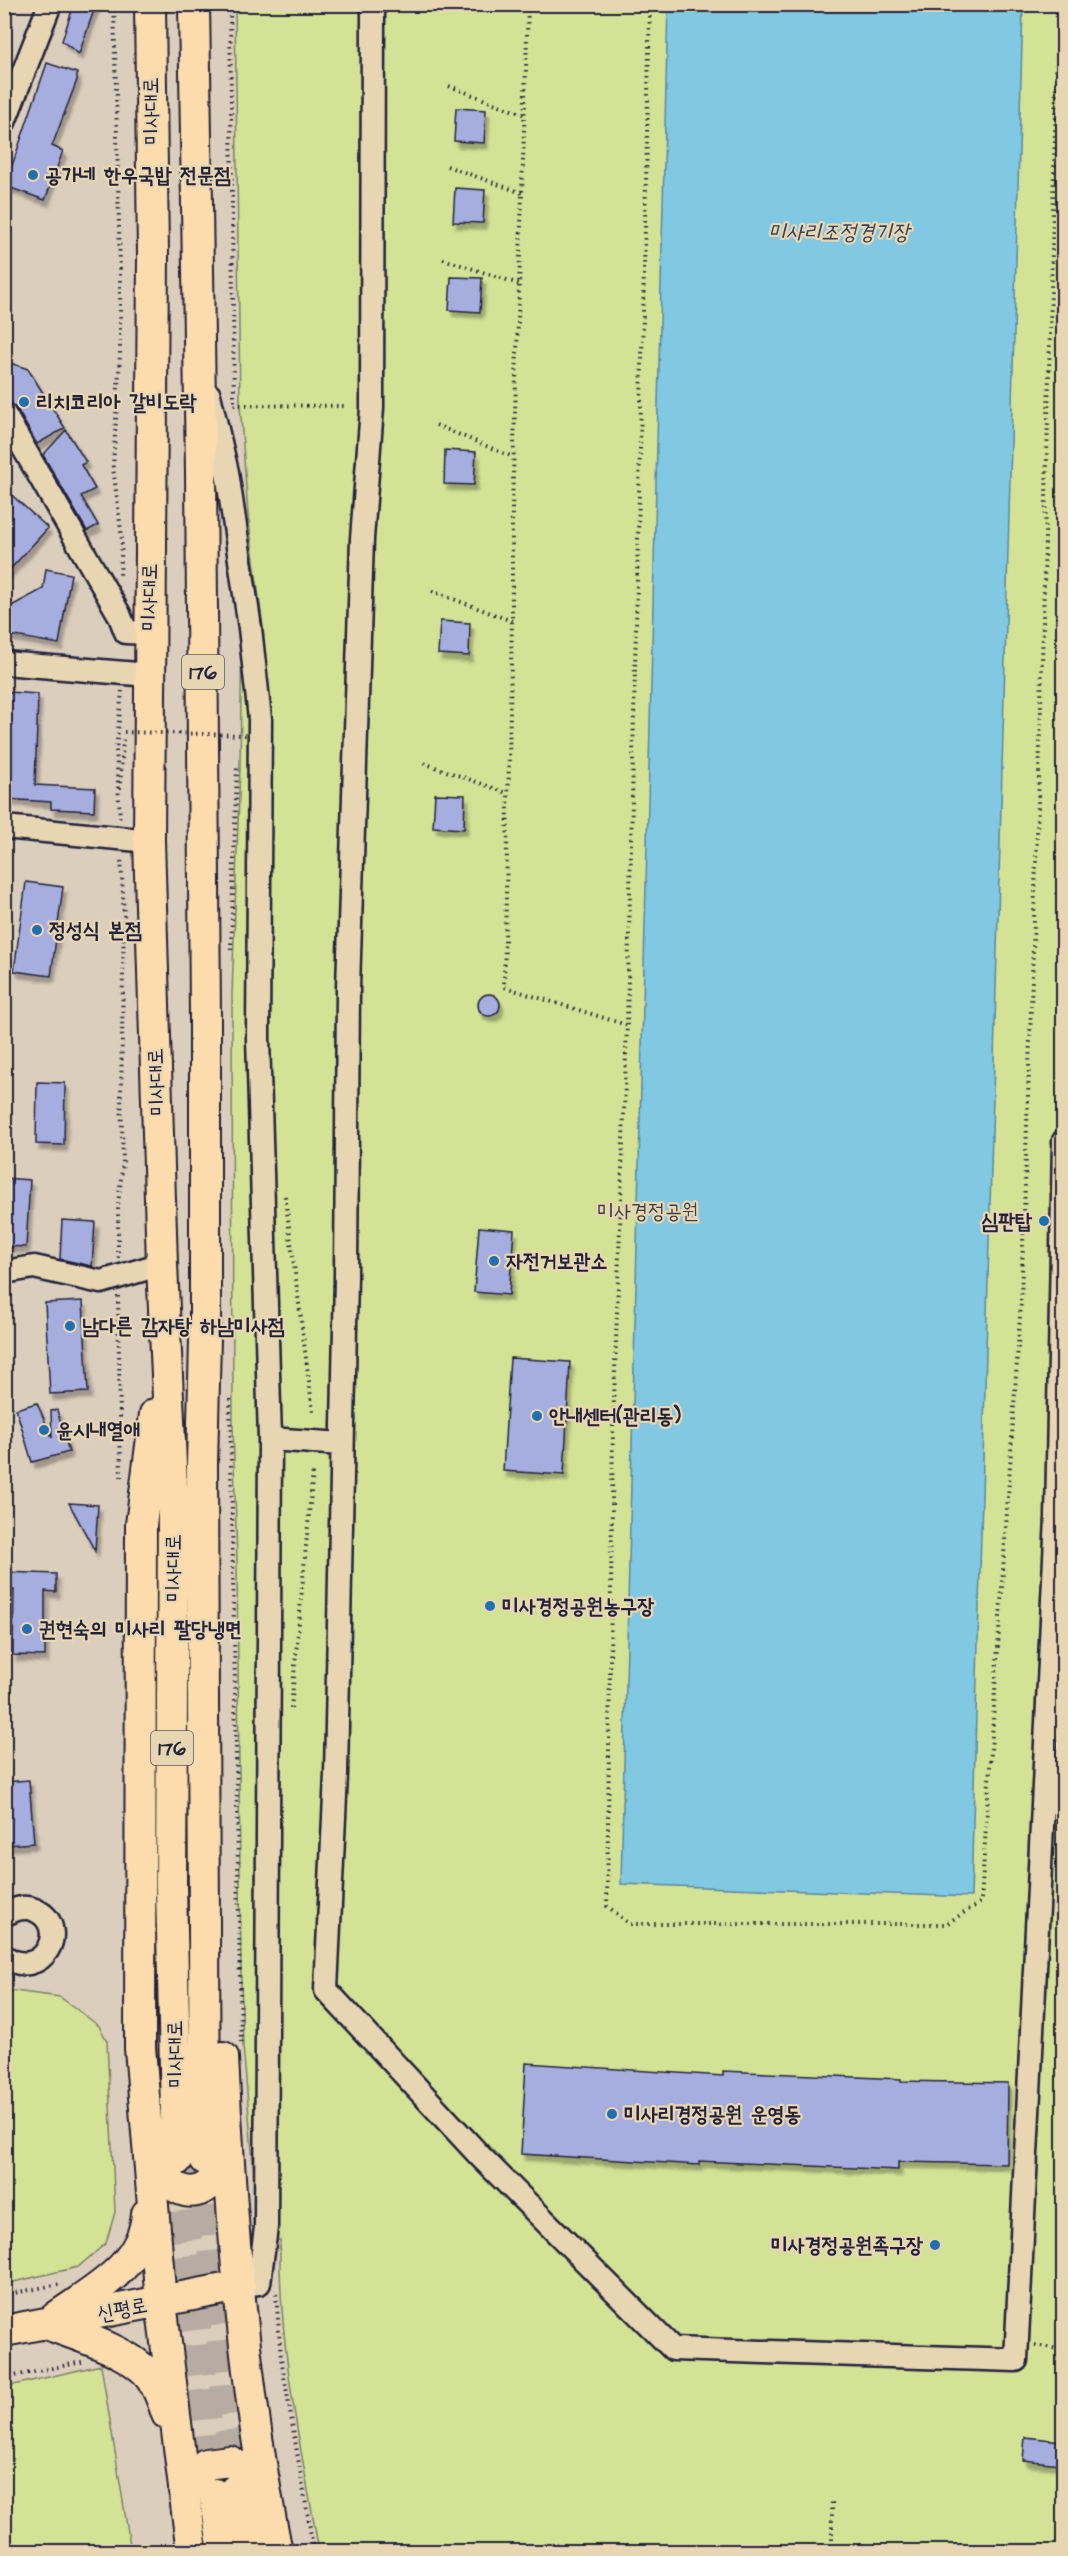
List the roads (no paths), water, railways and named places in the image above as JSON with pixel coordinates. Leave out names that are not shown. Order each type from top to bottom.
[{"type":"main road","name":"미사대로","points":[[150,4],[153,255],[149,633],[137,674],[135,840],[162,1264],[173,1509],[171,1885],[182,2160]]},
{"type":"main road","name":"176","points":[[182,2160],[222,2029],[223,1614],[218,1561],[219,1432],[206,1339],[205,992],[194,4]]},
{"type":"main road","points":[[182,2160],[240,2286],[238,2489],[224,2552]]},
{"type":"main road","points":[[182,2160],[161,2302],[192,2552]]},
{"type":"main road","points":[[46,2324],[114,2276],[131,2258],[182,2160]]},
{"type":"main road","name":"신평로","points":[[4,2331],[240,2286]]},
{"type":"main road","points":[[46,2324],[112,2348],[146,2373],[160,2394],[179,2444]]},
{"type":"main road","points":[[184,2491],[206,2464],[230,2461],[238,2489],[248,2552]]},
{"type":"main road","points":[[238,2489],[277,2552]]},
{"type":"lane","points":[[4,122],[50,4]]},
{"type":"lane","points":[[373,4],[372,408],[362,539],[348,988],[336,1774],[326,1990],[480,2156],[673,2349],[1016,2360],[1058,1517],[1064,1141]]},
{"type":"lane","points":[[199,356],[227,472],[250,628],[260,719],[258,1038],[270,1439],[266,2227],[260,2283],[240,2286]]},
{"type":"lane","points":[[4,414],[119,614],[126,632],[149,633]]},
{"type":"lane","points":[[4,663],[137,674]]},
{"type":"lane","points":[[4,827],[135,840]]},
{"type":"lane","points":[[4,1272],[34,1267],[101,1282],[162,1264]]},
{"type":"lane","points":[[270,1439],[342,1444]]},
{"type":"lane","points":[[4,1915],[21,1907],[39,1912],[51,1927],[52,1936],[46,1954],[38,1960],[20,1964],[4,1956]]},
{"type":"water","name":"미사리조정경기장","points":[[668,5],[1023,5],[971,1897],[621,1884]]},
{"type":"tunnel","points":[[205,2161],[235,2487]]},
{"type":"tunnel","points":[[178,2166],[215,2494]]},
{"type":"place","name":"공가네 한우국밥 전문점","points":[[33,175]]},
{"type":"place","name":"리치코리아 갈비도락","points":[[24,402]]},
{"type":"place","name":"정성식 본점","points":[[37,930]]},
{"type":"place","name":"심판탑","points":[[1044,1221]]},
{"type":"place","name":"자전거보관소","points":[[494,1261]]},
{"type":"place","name":"남다른 감자탕 하남미사점","points":[[70,1326]]},
{"type":"place","name":"안내센터(관리동)","points":[[537,1416]]},
{"type":"place","name":"윤시내열애","points":[[44,1430]]},
{"type":"place","name":"미사경정공원농구장","points":[[490,1606]]},
{"type":"place","name":"권현숙의 미사리 팔당냉면","points":[[27,1629]]},
{"type":"place","name":"미사리경정공원 운영동","points":[[612,2114]]},
{"type":"place","name":"미사경정공원족구장","points":[[935,2245]]},
{"type":"park label","name":"미사경정공원","points":[[648,1211]]}]
